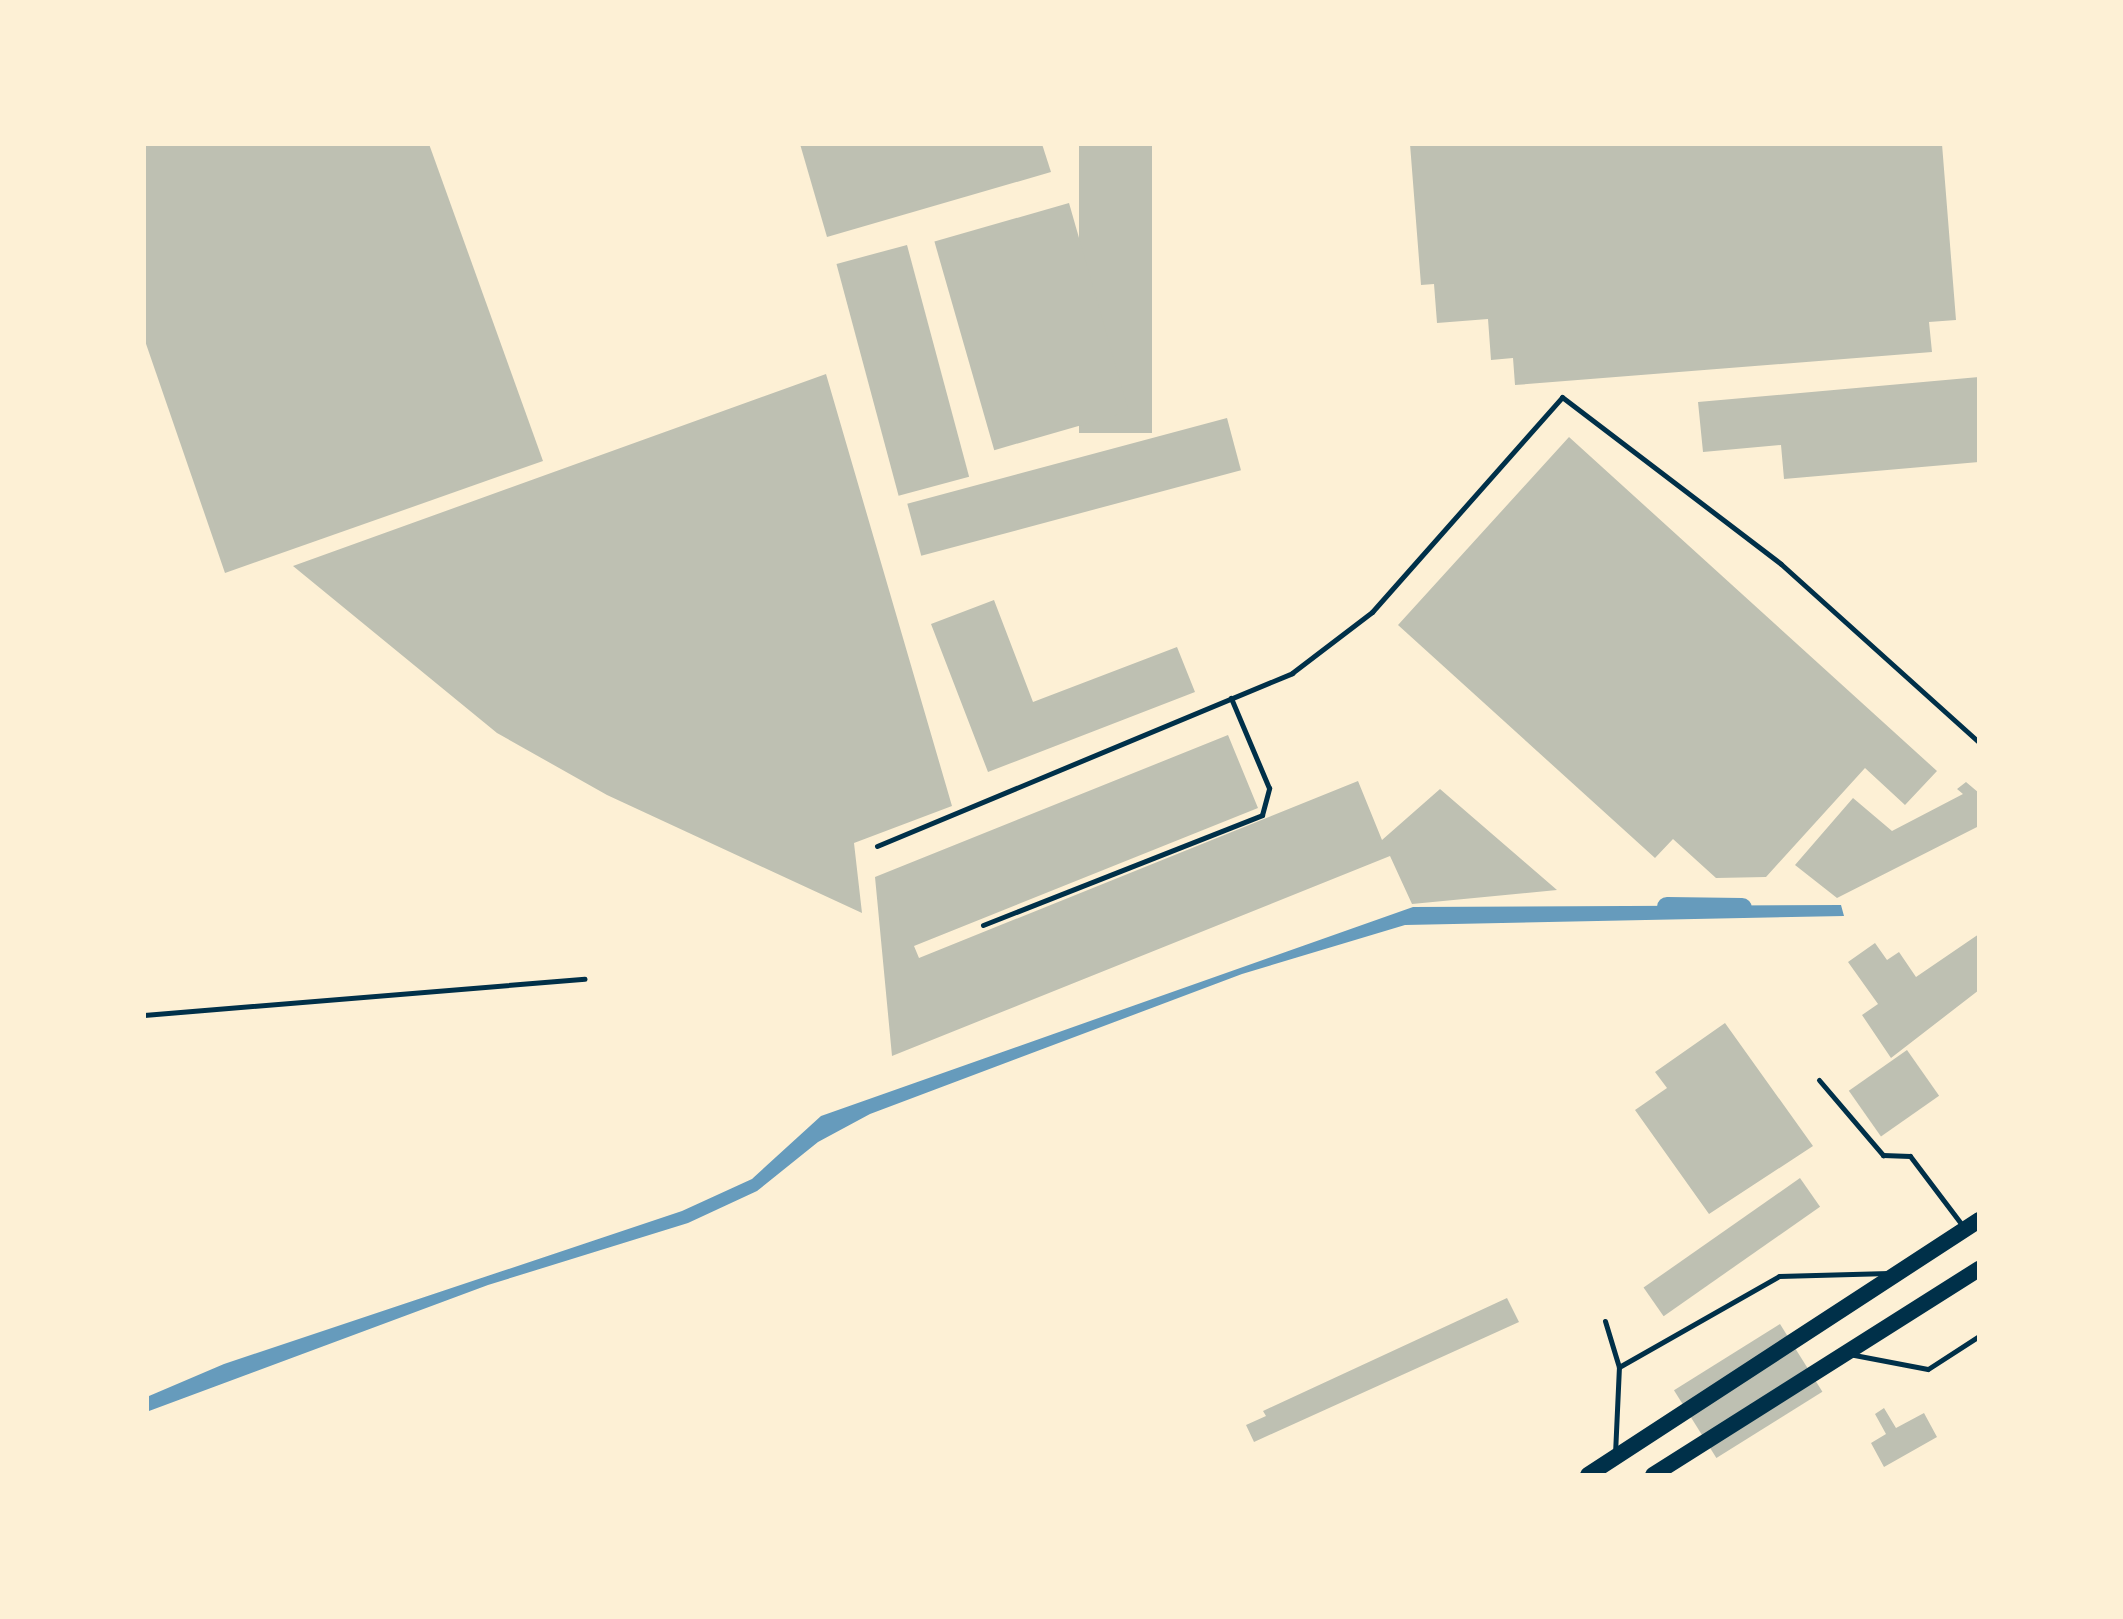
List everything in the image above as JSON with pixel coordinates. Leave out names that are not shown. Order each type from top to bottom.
[{"type":"highway","points":[[1588,1475],[1902,1274],[1973,1225]]},
{"type":"highway","points":[[1655,1474],[1979,1269]]},
{"type":"lane","points":[[877,846],[1292,673],[1372,612],[1562,397],[1781,564],[1979,742]]},
{"type":"lane","points":[[983,925],[1262,815],[1269,788],[1231,698]]},
{"type":"lane","points":[[144,1015],[585,979]]},
{"type":"lane","points":[[1819,1080],[1883,1155],[1910,1156],[1973,1225]]},
{"type":"lane","points":[[1619,1367],[1779,1276],[1902,1274]]},
{"type":"lane","points":[[1605,1321],[1619,1367],[1615,1458]]},
{"type":"lane","points":[[1848,1354],[1928,1369],[1979,1336]]},
{"type":"water","points":[[1841,905],[1844,916],[1405,925],[1242,974],[870,1114],[818,1142],[757,1191],[688,1223],[488,1285],[149,1411],[149,1396],[224,1364],[682,1211],[752,1179],[821,1116],[1413,907]]},
{"type":"building","points":[[144,144],[429,144],[543,461],[225,573],[144,338]]},
{"type":"building","points":[[800,144],[1042,144],[1051,172],[827,237]]},
{"type":"building","points":[[1079,144],[1152,144],[1152,433],[1079,433]]},
{"type":"building","points":[[1410,144],[1942,144],[1956,320],[1929,322],[1932,352],[1515,385],[1513,358],[1491,360],[1488,319],[1437,323],[1434,284],[1421,285]]},
{"type":"building","points":[[1069,203],[1129,412],[994,450],[934,242]]},
{"type":"building","points":[[907,245],[969,477],[899,496],[836,264]]},
{"type":"building","points":[[826,374],[952,806],[854,843],[862,913],[607,795],[497,733],[293,566]]},
{"type":"building","points":[[1979,377],[1979,462],[1784,479],[1781,445],[1703,452],[1698,402]]},
{"type":"building","points":[[1227,418],[1241,470],[921,556],[907,504]]},
{"type":"building","points":[[1569,437],[1937,771],[1905,805],[1865,768],[1766,877],[1716,878],[1673,839],[1655,858],[1398,625]]},
{"type":"building","points":[[994,600],[1033,702],[1177,647],[1195,692],[988,772],[931,624]]},
{"type":"building","points":[[1228,735],[1258,808],[914,946],[919,958],[1358,781],[1382,840],[1440,789],[1557,890],[1412,904],[1390,856],[892,1056],[875,877]]},
{"type":"building","points":[[1966,782],[1979,793],[1979,826],[1837,898],[1795,865],[1853,798],[1892,831],[1963,794],[1957,789]]},
{"type":"building","points":[[1979,934],[1979,990],[1891,1058],[1862,1015],[1878,1004],[1848,962],[1875,943],[1887,960],[1899,952],[1916,977]]},
{"type":"building","points":[[1725,1023],[1813,1146],[1709,1214],[1635,1110],[1667,1088],[1655,1072]]},
{"type":"building","points":[[1907,1050],[1939,1096],[1881,1137],[1849,1091]]},
{"type":"building","points":[[1800,1178],[1820,1207],[1664,1316],[1644,1288]]},
{"type":"building","points":[[1507,1298],[1519,1322],[1254,1442],[1246,1425],[1266,1416],[1263,1411]]},
{"type":"building","points":[[1780,1324],[1822,1392],[1716,1458],[1674,1390]]},
{"type":"building","points":[[1884,1408],[1896,1428],[1924,1413],[1937,1437],[1884,1467],[1871,1443],[1886,1434],[1875,1414]]},
{"type":"waterway","points":[[1667,907],[1742,908]]}]
